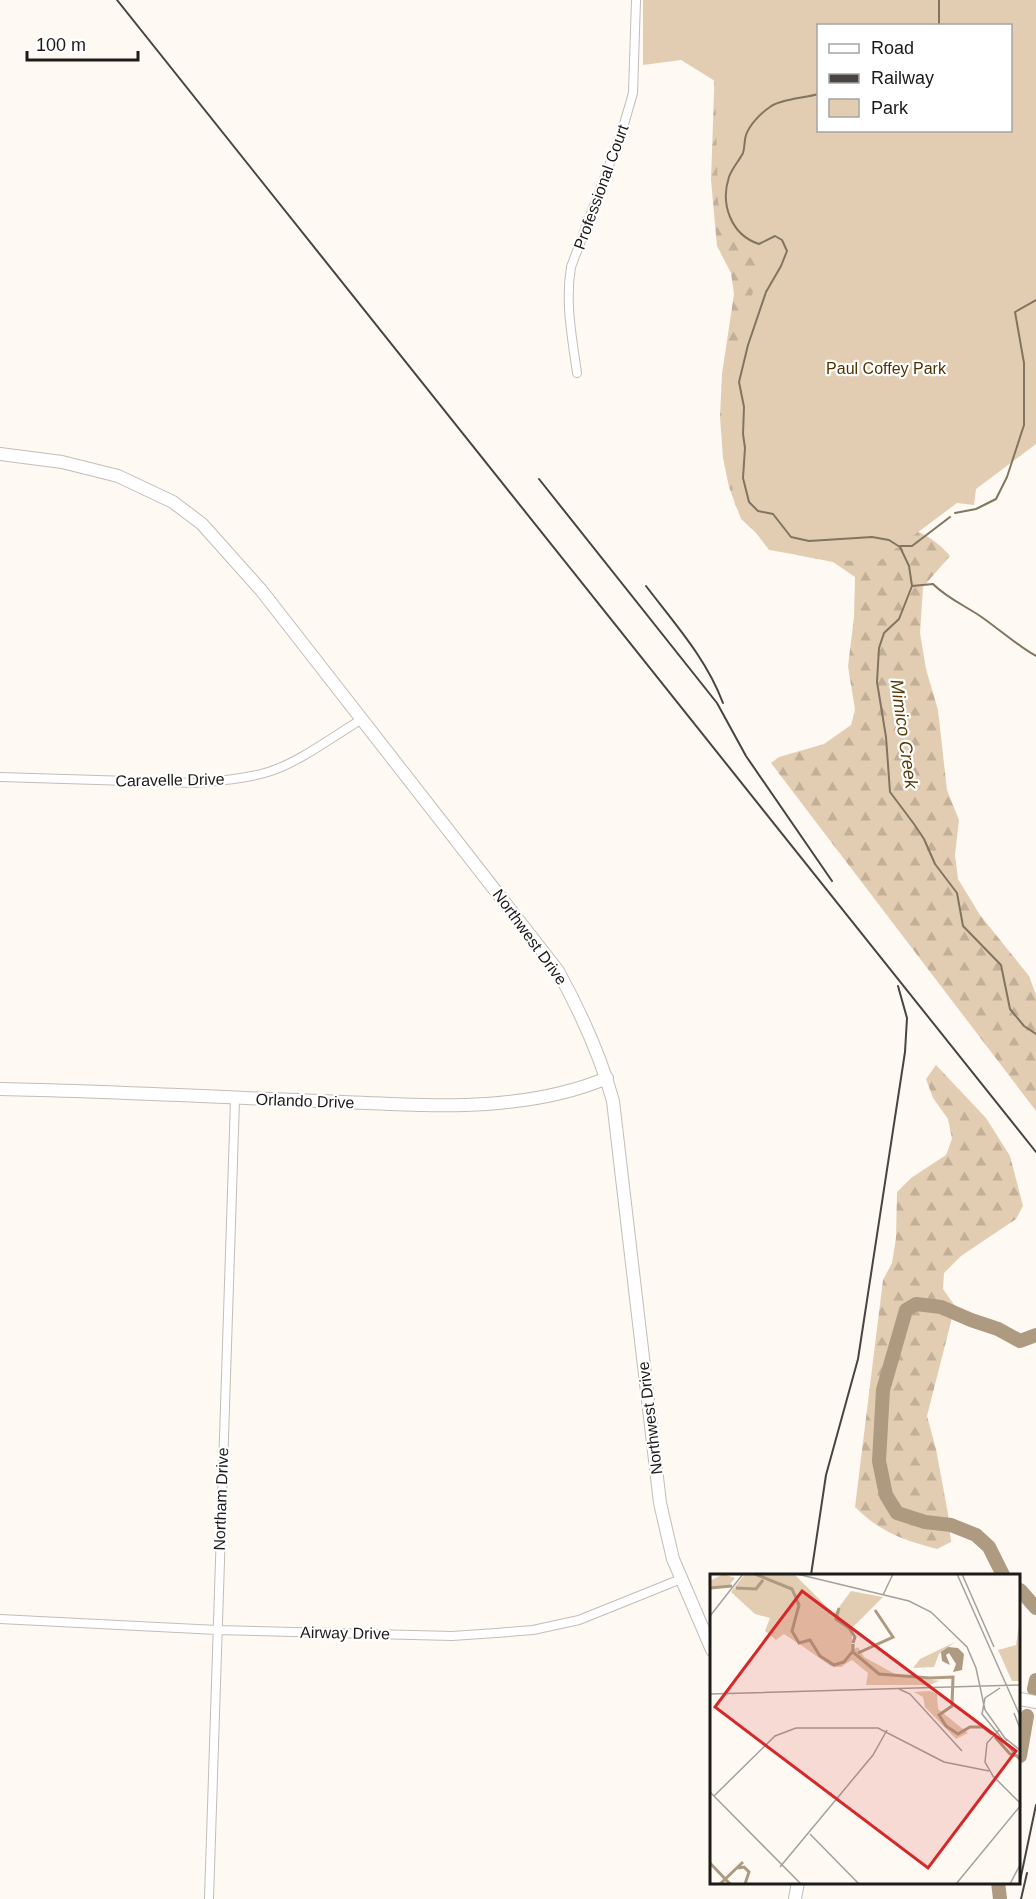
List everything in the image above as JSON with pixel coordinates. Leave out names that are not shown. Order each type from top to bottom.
[{"type":"street","name":"Professional Court","points":[[577,373],[567,287],[571,267],[622,130],[633,93],[636,0]]},
{"type":"street","name":"Northwest Drive","points":[[0,454],[62,462],[105,471],[135,482],[173,502],[202,524],[226,549],[555,965],[583,1017],[607,1078],[613,1101],[660,1503],[667,1537],[681,1579],[710,1645]]},
{"type":"street","name":"Caravelle Drive","points":[[0,777],[191,783],[220,781],[269,772],[362,719]]},
{"type":"street","name":"Orlando Drive","points":[[0,1089],[235,1099],[469,1105],[512,1102],[551,1095],[588,1086],[607,1078]]},
{"type":"street","name":"Northam Drive","points":[[209,1899],[235,1099]]},
{"type":"street","name":"Airway Drive","points":[[0,1619],[216,1630],[452,1636],[533,1630],[579,1620],[681,1579]]},
{"type":"street","points":[[1021,1699],[1036,1702]]},
{"type":"street","points":[[795,1899],[798,1884]]},
{"type":"green space","name":"Paul Coffey Park","points":[[643,0],[1036,0],[1036,444],[976,489],[974,505],[957,503],[878,562],[828,560],[769,550],[735,505],[726,445],[727,376],[765,253],[728,236],[718,202],[715,81],[681,60],[643,65]]},
{"type":"green space","points":[[715,64],[859,510],[920,532],[950,556],[923,587],[920,633],[926,669],[938,710],[947,790],[959,820],[955,855],[958,879],[980,915],[1029,976],[1036,995],[1036,1111],[771,763],[779,757],[824,744],[851,725],[855,710],[848,666],[854,617],[855,577],[833,562],[797,555],[765,541],[741,519],[729,487],[723,458],[720,417],[722,374],[734,294],[731,273],[717,246],[711,180]]},
{"type":"green space","points":[[936,1065],[986,1118],[1010,1156],[1023,1206],[1016,1219],[961,1256],[944,1273],[943,1289],[955,1306],[927,1416],[936,1449],[951,1542],[937,1549],[883,1529],[855,1507],[883,1280],[892,1263],[896,1238],[897,1192],[911,1178],[946,1155],[952,1139],[948,1119],[933,1098],[926,1079]]},
{"type":"waterway","name":"Mimico Creek","points":[[939,0],[939,24]]},
{"type":"waterway","name":"Mimico Creek","points":[[817,94],[774,104],[753,123],[745,137],[743,153],[730,174],[727,187],[727,208],[741,234],[759,244],[775,236],[782,240],[787,251],[766,292],[748,345],[739,382],[744,407],[743,478],[749,502],[758,511],[773,514],[791,537],[809,541],[872,537],[889,540],[900,547],[909,566],[912,586],[899,619],[884,633],[879,648],[877,682],[886,737],[890,792],[924,839],[935,864],[957,893],[963,926],[1001,965],[1010,1009],[1024,1026],[1036,1034]]},
{"type":"waterway","points":[[955,513],[976,509],[996,499],[1007,477],[1024,425],[1024,363],[1015,312],[1036,300]]},
{"type":"waterway","points":[[900,546],[912,546],[950,517]]},
{"type":"waterway","points":[[912,586],[933,584],[1036,656]]},
{"type":"waterway","name":"Mimico Creek","points":[[1002,1574],[989,1547],[976,1535],[951,1525],[925,1522],[897,1513],[886,1495],[879,1461],[883,1390],[906,1310],[916,1304],[941,1307],[998,1329],[1020,1341],[1036,1335]]},
{"type":"waterway","name":"Mimico Creek","points":[[1021,1591],[1036,1608]]},
{"type":"waterway","name":"Mimico Creek","points":[[1034,1689],[1036,1680]]},
{"type":"waterway","name":"Mimico Creek","points":[[1021,1750],[1027,1716]]},
{"type":"waterway","name":"Mimico Creek","points":[[998,1884],[1000,1899]]},
{"type":"railway","points":[[117,0],[1036,1152]]},
{"type":"railway","points":[[539,479],[717,703],[746,756],[832,881]]},
{"type":"railway","points":[[646,586],[699,656],[723,703]]},
{"type":"railway","points":[[811,1574],[826,1475],[858,1359],[905,1052],[907,1018],[898,986]]},
{"type":"railway","points":[[1021,1876],[1036,1805]]},
{"type":"railway","points":[[1021,1899],[1027,1873]]}]
